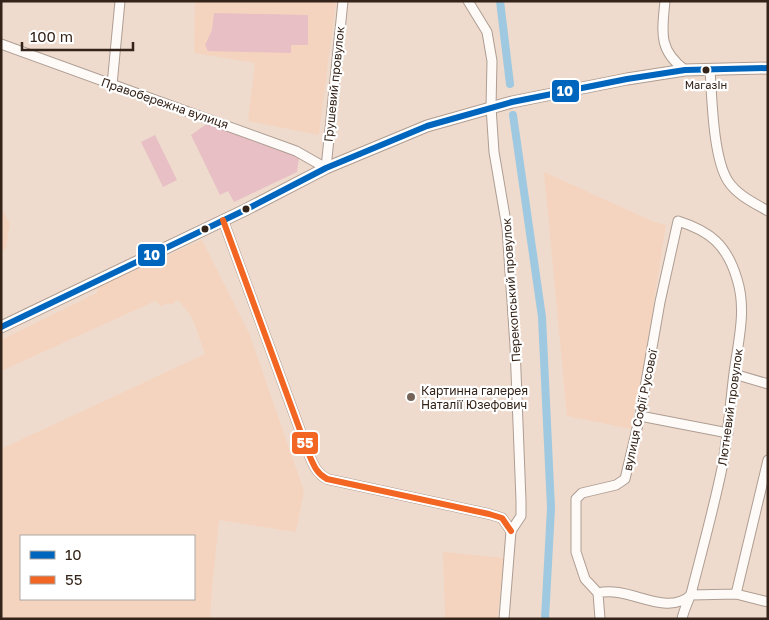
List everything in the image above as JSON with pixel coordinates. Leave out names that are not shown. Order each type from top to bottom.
[{"type":"main road","points":[[1,327],[326,168],[427,126],[491,107],[627,78],[685,70],[768,68]]},
{"type":"street","points":[[112,85],[120,1]]},
{"type":"street","name":"Грушевий провулок","points":[[326,168],[343,1]]},
{"type":"street","name":"Перекопський провулок","points":[[468,1],[487,32],[492,61],[491,107],[494,152],[507,228],[515,346],[522,501],[521,516],[511,531]]},
{"type":"street","points":[[665,1],[662,34],[670,59],[685,70]]},
{"type":"street","name":"Правобережна вулиця","points":[[1,44],[307,156],[326,168]]},
{"type":"street","points":[[710,70],[720,162],[728,181],[741,195],[768,211]]},
{"type":"street","points":[[304,180],[310,172],[311,164],[307,156]]},
{"type":"street","points":[[223,220],[315,470],[327,479],[502,518],[511,531],[504,619]]},
{"type":"street","name":"Лютневий провулок","points":[[678,221],[700,228],[716,240],[727,255],[738,280],[741,311],[741,332],[722,468],[692,594],[682,619]]},
{"type":"street","name":"вулиця Софії Русової","points":[[598,593],[585,579],[576,552],[576,499],[582,492],[616,485],[625,479],[640,416],[668,264],[678,221]]},
{"type":"street","points":[[734,374],[768,384]]},
{"type":"street","points":[[640,416],[728,433]]},
{"type":"street","points":[[736,594],[768,460]]},
{"type":"street","points":[[600,619],[598,593],[609,590],[668,604],[683,602],[692,594],[736,594],[768,602]]},
{"type":"shaded area","points":[[195,1],[336,1],[319,135],[248,121],[255,63],[194,53]]},
{"type":"shaded area","points":[[214,13],[308,15],[308,45],[291,45],[291,53],[208,51],[205,45],[212,30]]},
{"type":"shaded area","points":[[208,123],[295,154],[299,158],[297,172],[234,202],[228,191],[220,195],[191,135]]},
{"type":"shaded area","points":[[155,135],[177,180],[163,187],[141,142]]},
{"type":"shaded area","points":[[544,172],[654,222],[666,225],[645,357],[631,429],[567,416]]},
{"type":"shaded area","points":[[1,208],[10,224],[6,248],[1,251]]},
{"type":"shaded area","points":[[202,240],[249,333],[304,491],[296,532],[219,520],[210,617],[212,619],[1,619],[1,449],[205,354],[192,317],[178,300],[171,305],[168,303],[162,306],[155,301],[1,371],[1,340],[97,293],[98,286]]},
{"type":"shaded area","points":[[443,552],[504,558],[497,619],[445,619]]},
{"type":"waterway","points":[[500,1],[510,84]]},
{"type":"waterway","points":[[513,115],[542,317],[551,508],[545,619]]},
{"type":"transit line","name":"10","points":[[1,327],[245,210],[326,168],[427,126],[512,102],[627,79],[685,70],[768,68]]},
{"type":"transit line","name":"55","points":[[223,220],[308,452],[317,471],[327,479],[502,518],[511,531]]},
{"type":"place","name":"МагазІн","points":[[706,70]]},
{"type":"place","name":"Картинна галерея Наталії Юзефович","points":[[411,397]]}]
